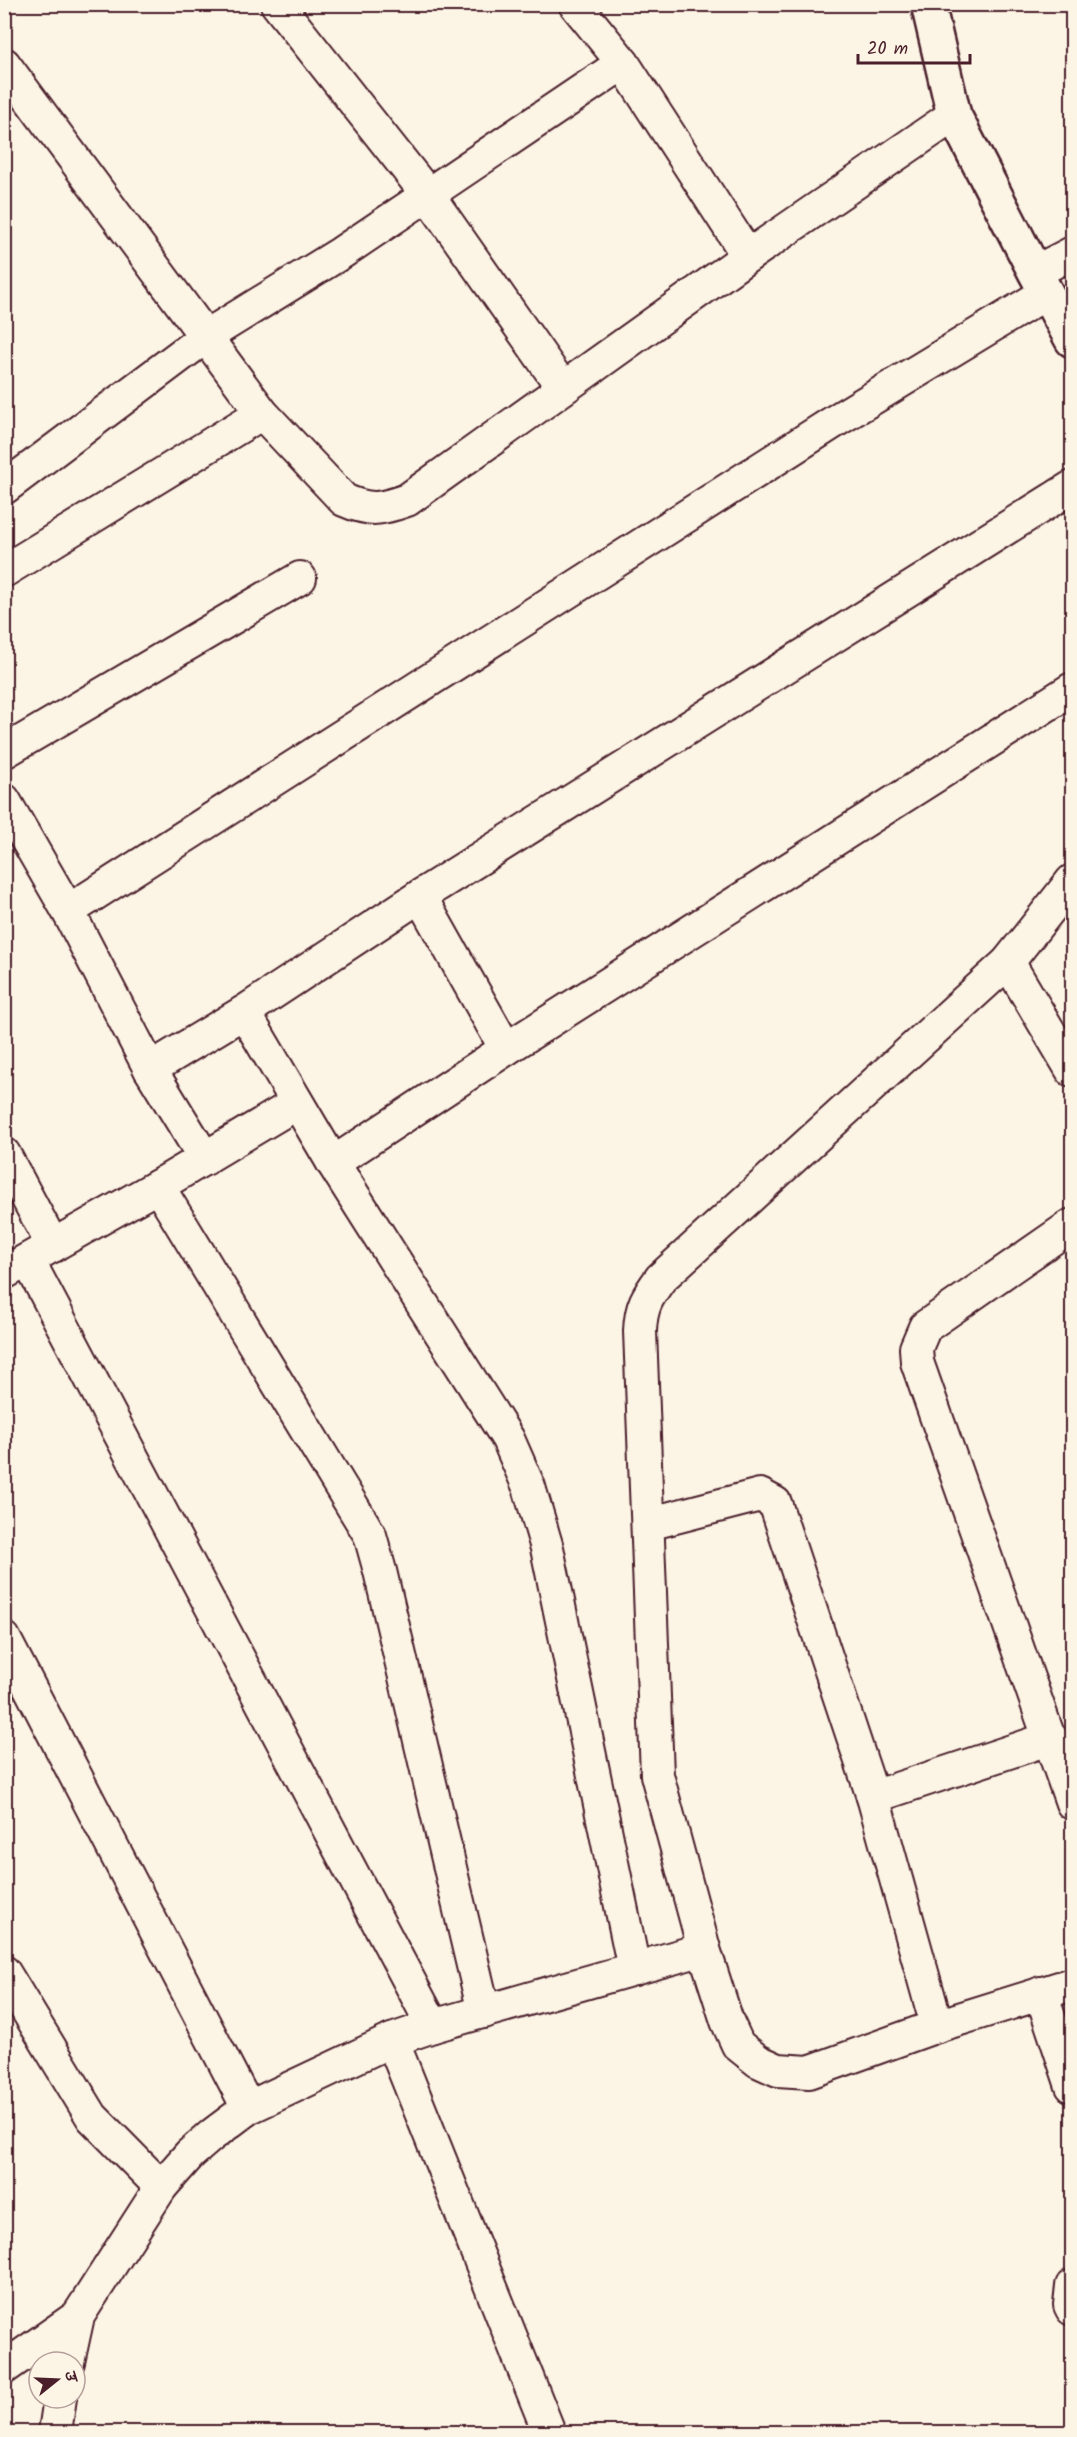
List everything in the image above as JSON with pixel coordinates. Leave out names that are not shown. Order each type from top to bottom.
[{"type":"street","points":[[277,4],[428,195],[563,388]]},
{"type":"street","points":[[576,4],[623,63],[748,256]]},
{"type":"street","points":[[928,4],[954,115],[1040,283],[1072,340]]},
{"type":"street","points":[[4,488],[205,337],[340,254],[623,63]]},
{"type":"street","points":[[4,64],[262,413],[344,500],[362,508],[382,509],[407,500],[748,256],[954,115]]},
{"type":"street","points":[[68,911],[840,418],[1040,283],[1072,253]]},
{"type":"street","points":[[4,571],[262,413]]},
{"type":"street","points":[[150,1069],[244,1012],[420,896],[1072,487]]},
{"type":"street","points":[[4,752],[300,578]]},
{"type":"street","points":[[333,1163],[506,1049],[1072,690]]},
{"type":"street","points":[[4,800],[68,911],[150,1069],[205,1159]]},
{"type":"street","points":[[1072,881],[1008,962],[661,1278],[648,1294],[641,1311],[640,1331],[657,1775],[704,1949],[727,2020],[738,2045],[758,2061],[778,2070],[809,2072],[937,2026],[1072,1984]]},
{"type":"street","points":[[420,896],[506,1049]]},
{"type":"street","points":[[1008,962],[1072,1070]]},
{"type":"street","points":[[244,1012],[333,1163],[508,1439],[529,1487],[546,1548],[634,1969]]},
{"type":"street","points":[[29,1260],[205,1159],[297,1103]]},
{"type":"street","points":[[4,1154],[29,1260],[434,2026]]},
{"type":"street","points":[[158,1186],[370,1535],[484,2012]]},
{"type":"street","points":[[1072,1225],[925,1327],[916,1348],[917,1362],[1072,1803]]},
{"type":"street","points":[[648,1524],[760,1495],[775,1503],[873,1797],[937,2026]]},
{"type":"street","points":[[4,1638],[248,2108]]},
{"type":"street","points":[[873,1797],[1051,1738]]},
{"type":"street","points":[[71,2350],[78,2316],[161,2187],[205,2141],[248,2108],[392,2040],[704,1949]]},
{"type":"street","points":[[4,1972],[92,2117],[161,2187]]},
{"type":"street","points":[[1041,1993],[1072,2086]]},
{"type":"street","points":[[392,2040],[549,2433]]},
{"type":"street","points":[[1072,2286],[1070,2305],[1072,2309]]},
{"type":"street","points":[[4,2368],[78,2316]]},
{"type":"street","points":[[55,2433],[58,2410]]}]
